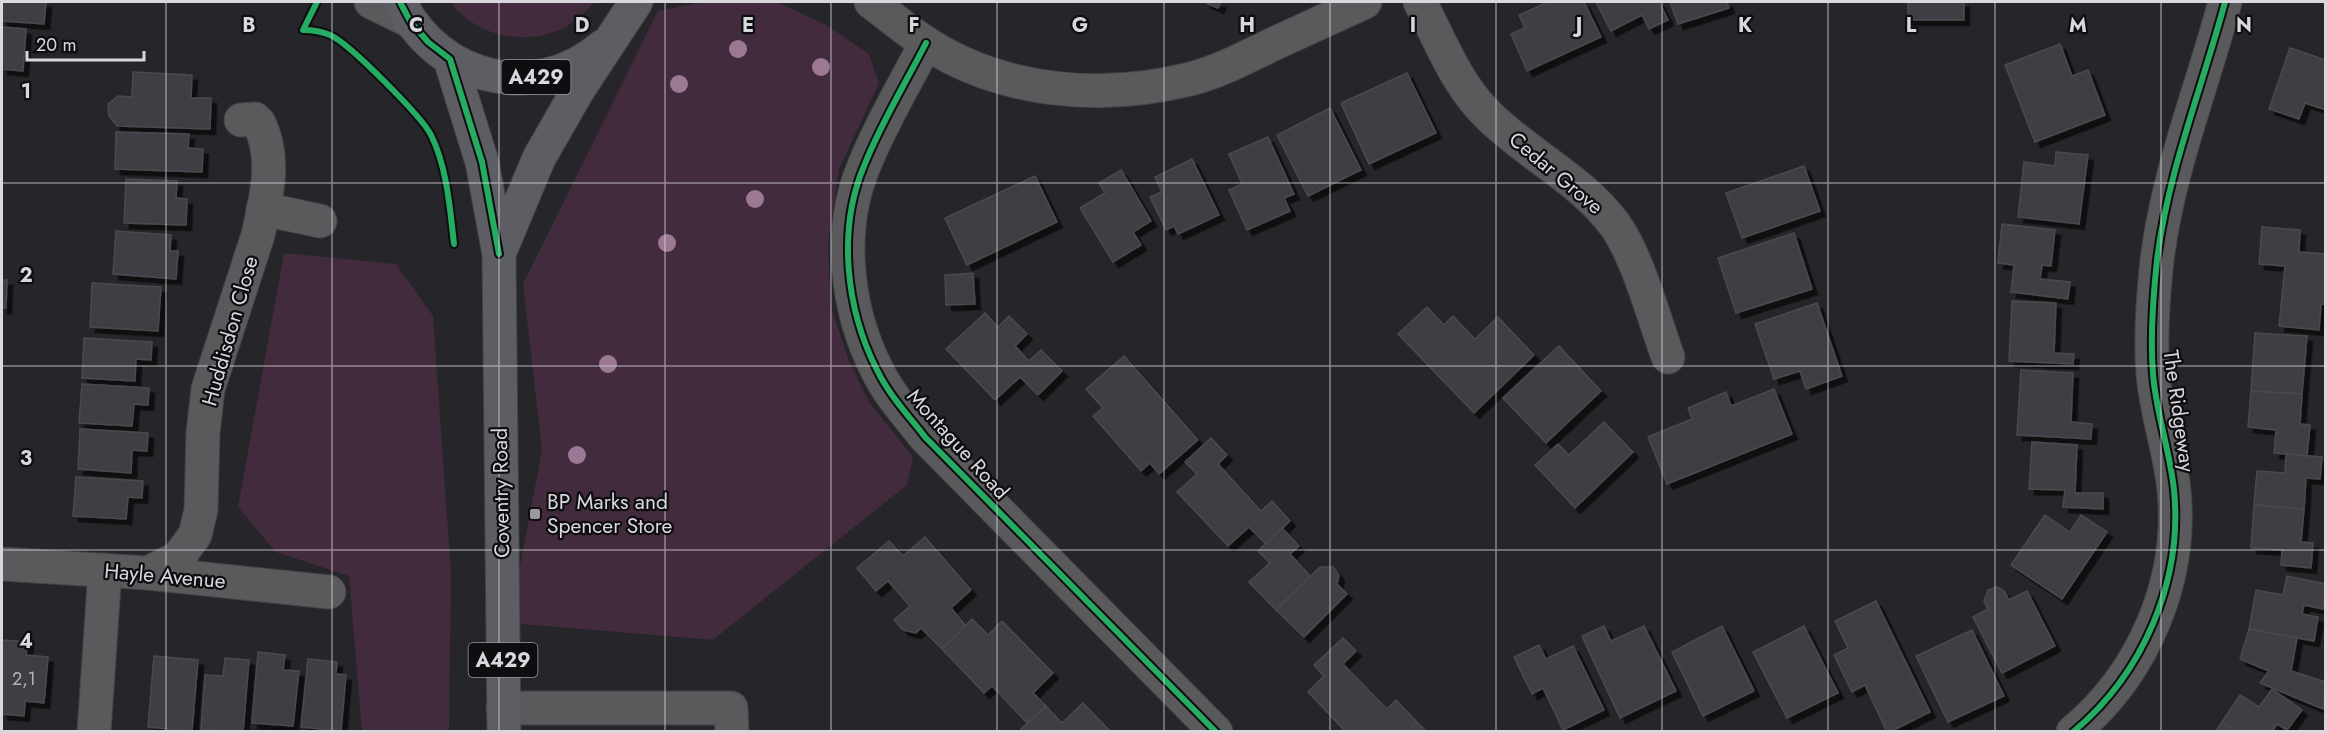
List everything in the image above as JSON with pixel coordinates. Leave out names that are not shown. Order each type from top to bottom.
[{"type":"main road","name":"Coventry Road","points":[[499,254],[539,158],[578,90],[636,2]]},
{"type":"main road","name":"Coventry Road","points":[[405,11],[428,42],[450,59],[478,72],[509,78],[540,76],[570,67],[596,52],[614,37]]},
{"type":"main road","name":"Coventry Road","points":[[450,59],[482,162],[499,254],[503,720]]},
{"type":"street","points":[[371,2],[405,11]]},
{"type":"street","points":[[872,2],[926,43],[968,65],[1018,82],[1073,90],[1125,90],[1191,79],[1233,64],[1365,2]]},
{"type":"street","name":"Cedar Grove","points":[[1420,2],[1460,79],[1475,101],[1500,127],[1598,204],[1617,227],[1637,273],[1668,357]]},
{"type":"street","name":"The Ridgeway","points":[[2073,732],[2125,676],[2158,613],[2170,568],[2175,525],[2174,488],[2156,399],[2152,355],[2157,261],[2176,164],[2225,2]]},
{"type":"street","name":"Montague Road","points":[[926,43],[863,166],[850,218],[848,242],[855,316],[867,347],[894,398],[925,437],[1216,732]]},
{"type":"street","name":"Huddisdon Close","points":[[148,573],[178,558],[195,535],[201,510],[203,433],[208,389],[258,235],[271,163],[259,123],[255,119],[241,120]]},
{"type":"street","points":[[263,209],[320,221]]},
{"type":"street","name":"Hayle Avenue","points":[[2,564],[148,573],[329,592]]},
{"type":"street","points":[[94,732],[105,570]]},
{"type":"street","points":[[503,720],[731,708],[732,732]]},
{"type":"shaded area","points":[[450,2],[595,2],[564,28],[544,35],[514,37],[485,30],[472,23]]},
{"type":"shaded area","points":[[702,2],[778,2],[828,26],[869,54],[879,83],[839,169],[828,245],[831,307],[849,361],[869,402],[913,457],[907,485],[713,640],[509,623],[542,450],[523,284],[658,11]]},
{"type":"shaded area","points":[[284,253],[396,264],[433,316],[451,573],[449,731],[362,731],[349,576],[276,552],[238,507]]},
{"type":"building","points":[[2,2],[46,2],[44,24],[2,21]]},
{"type":"building","points":[[1204,2],[1221,2],[1218,8]]},
{"type":"building","points":[[1548,2],[1584,2],[1601,37],[1527,71],[1511,34],[1525,28],[1519,15]]},
{"type":"building","points":[[1596,2],[1659,2],[1668,20],[1649,29],[1642,15],[1611,31]]},
{"type":"building","points":[[1670,2],[1727,2],[1729,8],[1678,24]]},
{"type":"building","points":[[1908,2],[1964,2],[1964,20],[1908,20]]},
{"type":"building","points":[[2,27],[26,29],[23,71],[2,69]]},
{"type":"building","points":[[2060,44],[2072,76],[2088,70],[2105,115],[2035,142],[2005,65]]},
{"type":"building","points":[[2290,48],[2326,60],[2326,110],[2305,103],[2299,119],[2269,109]]},
{"type":"building","points":[[133,72],[192,75],[191,98],[211,98],[210,129],[117,126],[109,116],[108,104],[118,96],[132,97]]},
{"type":"building","points":[[1407,73],[1436,133],[1369,164],[1341,103]]},
{"type":"building","points":[[1330,108],[1361,170],[1308,196],[1277,135]]},
{"type":"building","points":[[116,132],[189,134],[188,148],[203,149],[202,172],[115,169]]},
{"type":"building","points":[[1268,137],[1294,194],[1284,198],[1290,211],[1247,230],[1229,190],[1242,184],[1229,154]]},
{"type":"building","points":[[2056,152],[2088,155],[2079,224],[2018,217],[2024,162],[2055,166]]},
{"type":"building","points":[[1192,159],[1219,215],[1178,234],[1174,226],[1166,230],[1150,197],[1162,192],[1155,177]]},
{"type":"building","points":[[1804,166],[1820,211],[1742,238],[1726,193]]},
{"type":"building","points":[[1121,170],[1151,221],[1133,232],[1141,245],[1113,262],[1080,208],[1105,193],[1099,183]]},
{"type":"building","points":[[1035,176],[1057,222],[967,265],[945,218]]},
{"type":"building","points":[[126,179],[177,181],[176,198],[187,199],[186,225],[124,223]]},
{"type":"building","points":[[2002,224],[2055,230],[2051,266],[2042,265],[2040,279],[2070,282],[2068,299],[2011,292],[2014,265],[1998,263]]},
{"type":"building","points":[[2262,227],[2300,230],[2299,252],[2326,254],[2326,304],[2321,304],[2319,330],[2279,326],[2285,266],[2259,264]]},
{"type":"building","points":[[116,231],[171,235],[170,251],[178,251],[176,279],[113,274]]},
{"type":"building","points":[[1794,233],[1812,289],[1736,313],[1718,258]]},
{"type":"building","points":[[973,273],[975,304],[946,305],[945,275]]},
{"type":"building","points":[[2,280],[7,280],[6,308],[2,308]]},
{"type":"building","points":[[92,283],[161,287],[158,331],[90,327]]},
{"type":"building","points":[[2012,301],[2056,303],[2054,353],[2074,354],[2073,364],[2009,361]]},
{"type":"building","points":[[1817,303],[1842,376],[1806,389],[1800,371],[1774,379],[1755,324]]},
{"type":"building","points":[[1427,307],[1444,325],[1453,316],[1475,339],[1498,317],[1534,355],[1474,413],[1398,334]]},
{"type":"building","points":[[985,313],[998,327],[1009,316],[1027,334],[1015,346],[1029,361],[1041,350],[1062,371],[1038,395],[1020,377],[995,400],[946,349]]},
{"type":"building","points":[[2255,333],[2307,336],[2302,394],[2251,391]]},
{"type":"building","points":[[84,338],[152,342],[151,360],[136,359],[135,381],[82,378]]},
{"type":"building","points":[[1559,346],[1601,391],[1546,443],[1503,398]]},
{"type":"building","points":[[1124,356],[1198,440],[1159,474],[1150,463],[1141,471],[1093,416],[1103,408],[1086,389]]},
{"type":"building","points":[[2021,370],[2073,373],[2071,422],[2092,424],[2091,439],[2017,435]]},
{"type":"building","points":[[82,384],[149,388],[148,405],[134,404],[132,426],[79,423]]},
{"type":"building","points":[[1774,389],[1792,434],[1667,484],[1648,437],[1692,419],[1688,408],[1726,392],[1731,406]]},
{"type":"building","points":[[2251,391],[2302,394],[2300,424],[2310,425],[2307,456],[2274,453],[2276,430],[2248,427]]},
{"type":"building","points":[[1604,422],[1633,452],[1575,508],[1535,465],[1558,444],[1569,455]]},
{"type":"building","points":[[80,429],[148,433],[147,451],[132,450],[131,473],[78,469]]},
{"type":"building","points":[[1211,438],[1227,455],[1218,464],[1261,511],[1272,501],[1290,521],[1266,544],[1249,527],[1228,546],[1177,492],[1197,474],[1185,462]]},
{"type":"building","points":[[2032,442],[2077,445],[2075,493],[2103,493],[2103,509],[2063,507],[2065,490],[2029,489]]},
{"type":"building","points":[[2286,454],[2322,457],[2320,479],[2306,478],[2304,509],[2254,505],[2257,471],[2285,473]]},
{"type":"building","points":[[76,477],[143,481],[142,498],[128,497],[126,519],[73,516]]},
{"type":"building","points":[[2254,505],[2304,509],[2301,542],[2313,543],[2311,568],[2281,565],[2282,550],[2251,548]]},
{"type":"building","points":[[2045,515],[2070,532],[2081,515],[2107,532],[2062,599],[2011,565]]},
{"type":"building","points":[[1282,528],[1299,546],[1290,554],[1311,577],[1276,610],[1249,582],[1270,563],[1258,551]]},
{"type":"building","points":[[925,537],[971,590],[951,608],[966,626],[942,649],[921,628],[916,633],[903,630],[894,620],[910,606],[888,581],[876,591],[857,568],[889,541],[903,556]]},
{"type":"building","points":[[1320,567],[1333,567],[1339,575],[1337,584],[1347,594],[1304,637],[1276,610]]},
{"type":"building","points":[[2287,576],[2326,584],[2323,609],[2304,605],[2302,614],[2318,617],[2314,641],[2249,629],[2256,590],[2283,595]]},
{"type":"building","points":[[1997,587],[2004,591],[2009,600],[2027,591],[2055,646],[2002,673],[1973,617],[1988,609],[1984,601],[1988,590]]},
{"type":"building","points":[[1876,601],[1930,712],[1890,732],[1887,732],[1865,685],[1852,692],[1834,655],[1848,648],[1835,621]]},
{"type":"building","points":[[972,619],[988,635],[1002,621],[1053,673],[1033,693],[1046,706],[1027,723],[992,686],[984,693],[942,649]]},
{"type":"building","points":[[1604,626],[1611,641],[1644,626],[1676,691],[1620,718],[1582,636]]},
{"type":"building","points":[[1722,626],[1754,691],[1703,716],[1672,652]]},
{"type":"building","points":[[1804,626],[1838,693],[1787,718],[1753,652]]},
{"type":"building","points":[[2249,629],[2297,638],[2291,671],[2326,682],[2323,709],[2260,683],[2269,671],[2240,659]]},
{"type":"building","points":[[1972,630],[2004,696],[1948,722],[1916,656]]},
{"type":"building","points":[[1343,638],[1356,651],[1343,664],[1387,709],[1396,700],[1417,722],[1408,732],[1346,732],[1308,692],[1324,676],[1314,665]]},
{"type":"building","points":[[2,640],[28,642],[26,655],[48,657],[44,703],[25,701],[24,716],[2,714]]},
{"type":"building","points":[[1539,645],[1546,659],[1573,646],[1604,710],[1563,730],[1543,688],[1532,694],[1514,657]]},
{"type":"building","points":[[258,652],[285,655],[283,670],[299,671],[293,726],[252,723]]},
{"type":"building","points":[[154,656],[198,660],[192,731],[148,727]]},
{"type":"building","points":[[225,658],[249,660],[243,732],[201,729],[205,675],[223,676]]},
{"type":"building","points":[[308,659],[337,662],[336,674],[346,675],[341,731],[301,727]]},
{"type":"building","points":[[2272,689],[2302,710],[2287,730],[2277,724],[2272,732],[2236,732],[2222,722],[2240,695],[2259,707]]},
{"type":"building","points":[[1083,703],[1111,732],[1023,732],[1021,729],[1046,706],[1062,723]]},
{"type":"building","points":[[1417,722],[1427,732],[1408,732]]},
{"type":"building","points":[[2222,722],[2236,732],[2215,732]]},
{"type":"cycle path","points":[[317,2],[303,30],[330,35],[353,51],[400,98],[431,135],[444,174],[454,244]]},
{"type":"cycle path","points":[[400,2],[410,21],[428,42],[450,59],[482,162],[499,254]]},
{"type":"cycle path","points":[[2073,732],[2098,709],[2120,683],[2138,654],[2153,623],[2172,558],[2175,524],[2174,490],[2157,403],[2152,360],[2152,317],[2157,260],[2177,162],[2225,2]]},
{"type":"cycle path","points":[[926,43],[871,150],[856,191],[850,216],[848,243],[852,296],[866,346],[887,388],[925,437],[1216,732]]},
{"type":"place","name":"BP Marks and Spencer Store","points":[[535,514]]}]
